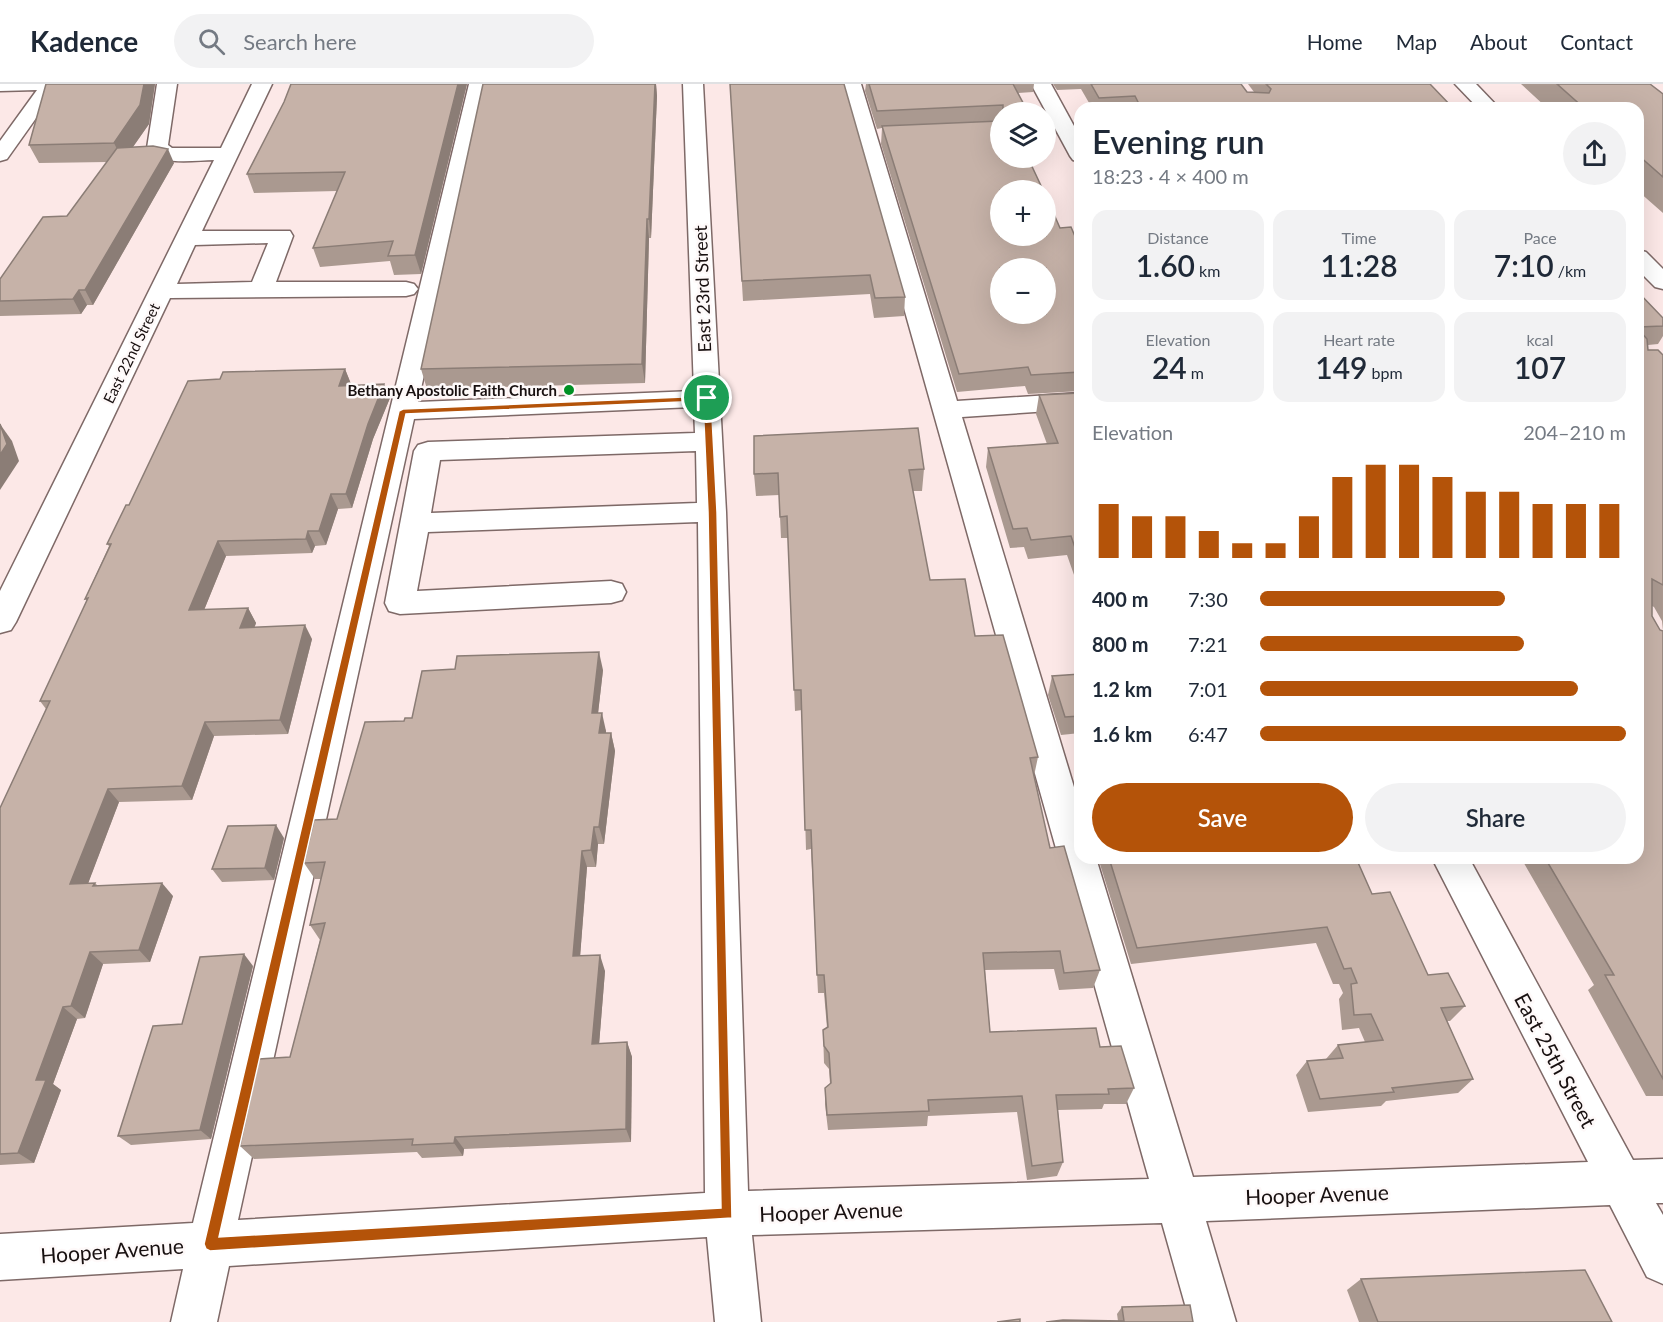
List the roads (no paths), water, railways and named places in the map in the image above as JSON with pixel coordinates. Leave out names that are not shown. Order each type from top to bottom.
[{"type":"street","points":[[0,155],[51,84]]},
{"type":"street","points":[[0,85],[89,84]]},
{"type":"street","points":[[167,84],[157,148],[168,154],[229,154]]},
{"type":"street","name":"East 22nd Street","points":[[0,622],[262,84]]},
{"type":"street","points":[[194,1322],[210,1244],[479,84]]},
{"type":"street","name":"East 23rd Street","points":[[693,84],[712,512],[727,1214],[738,1322]]},
{"type":"street","points":[[851,84],[1074,844]]},
{"type":"street","points":[[1041,84],[1047,102]]},
{"type":"street","points":[[1465,84],[1483,102]]},
{"type":"street","points":[[1056,128],[1074,149]]},
{"type":"street","points":[[187,238],[282,236],[261,289]]},
{"type":"street","points":[[1644,263],[1663,282]]},
{"type":"street","points":[[162,291],[406,289]]},
{"type":"street","points":[[403,411],[707,398]]},
{"type":"street","points":[[947,410],[1074,401]]},
{"type":"street","points":[[611,592],[400,603],[428,451],[636,446],[709,441]]},
{"type":"street","points":[[415,523],[712,512]]},
{"type":"street","points":[[1080,864],[1213,1322]]},
{"type":"street","name":"East 25th Street","points":[[1453,864],[1581,1108],[1643,1181],[1663,1261]]},
{"type":"street","name":"Hooper Avenue","points":[[0,1257],[727,1214],[1178,1200],[1643,1181]]},
{"type":"place","name":"Bethany Apostolic Faith Church","points":[[569,390]]}]
